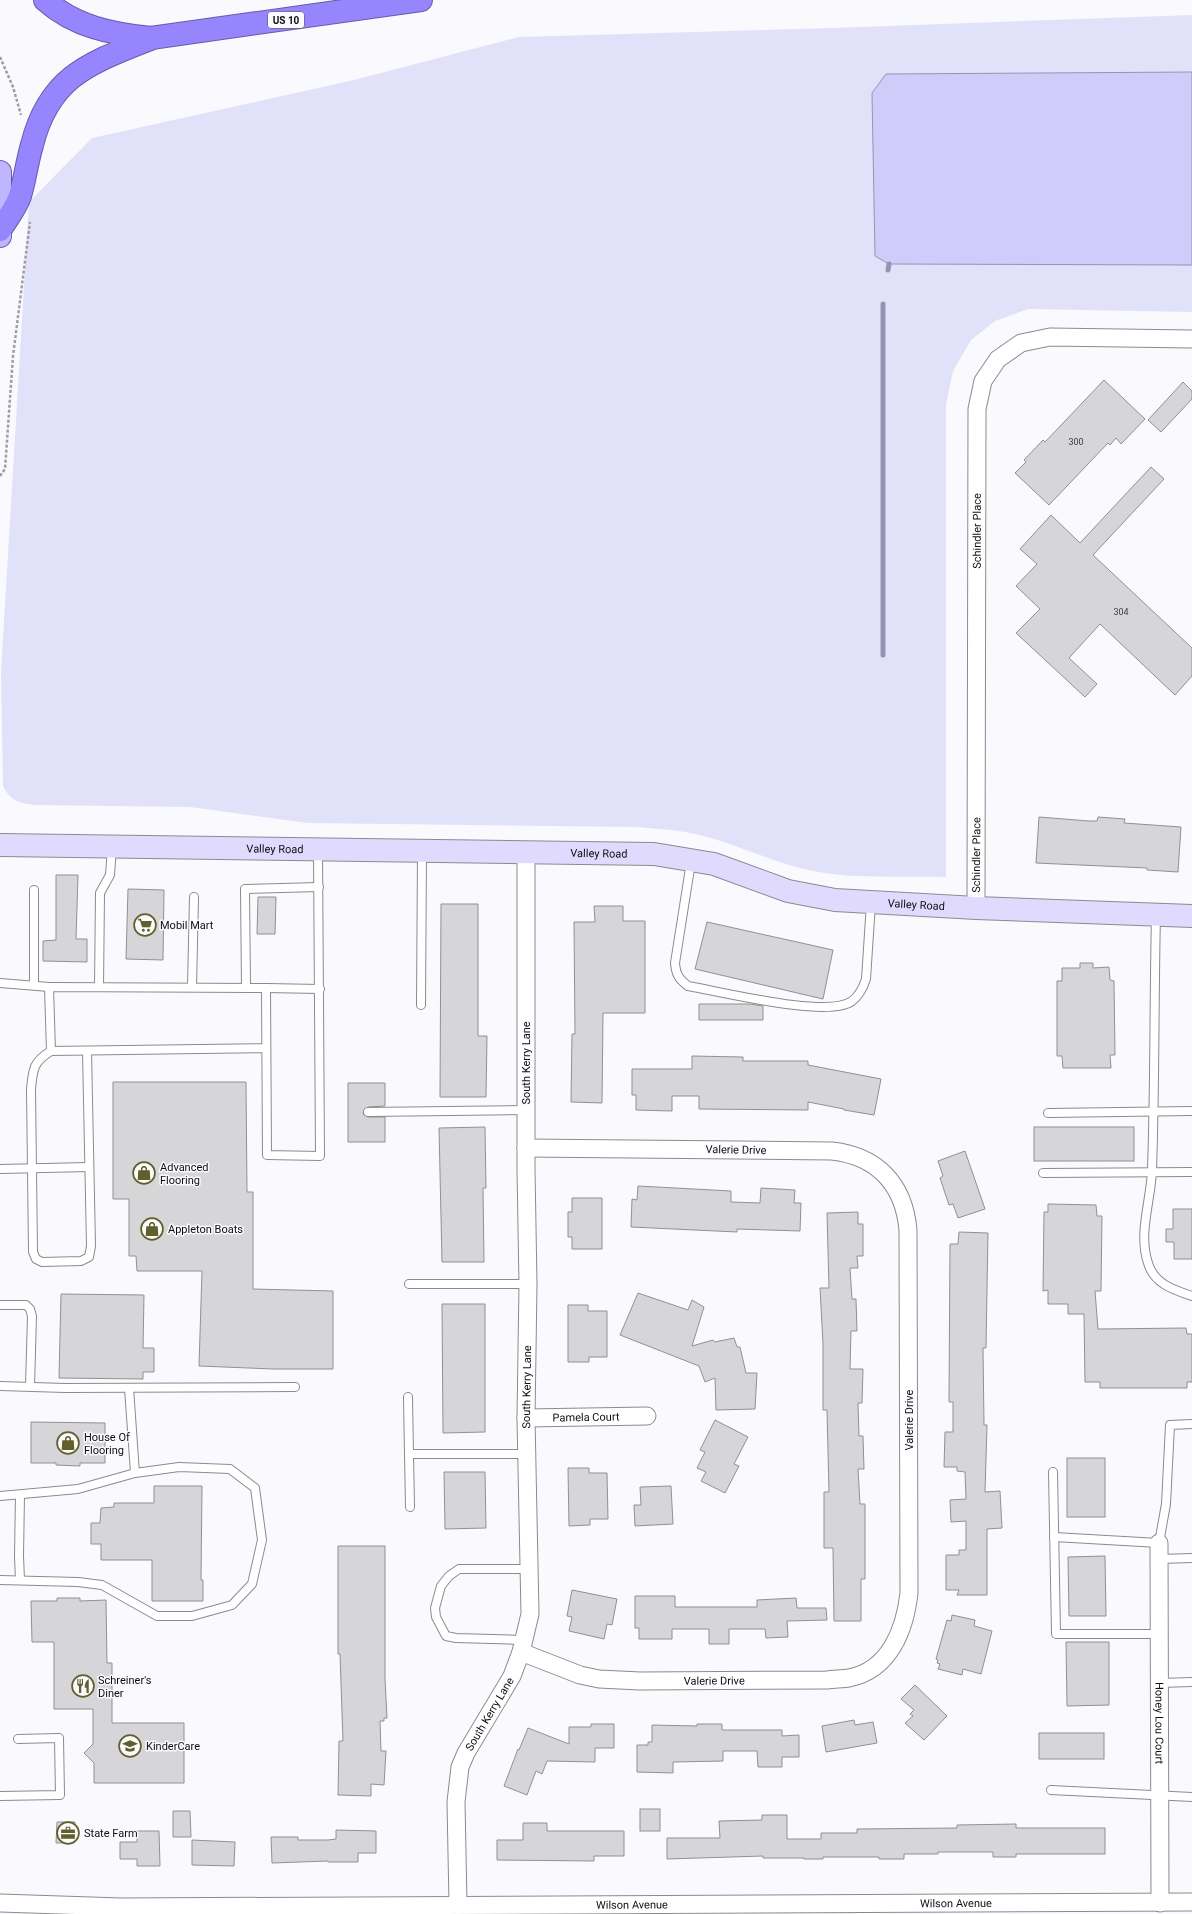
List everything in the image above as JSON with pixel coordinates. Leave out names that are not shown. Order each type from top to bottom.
[{"type":"highway","name":"US 10","points":[[46,0],[62,12],[92,27],[120,34],[151,38],[277,22],[421,0]]},
{"type":"highway","points":[[0,230],[20,196],[36,130],[44,110],[55,95],[69,79],[85,67],[151,38]]},
{"type":"main road","points":[[0,172],[0,236]]},
{"type":"street","name":"Schindler Place","points":[[976,908],[977,409],[983,381],[998,360],[1021,343],[1050,337],[1192,339]]},
{"type":"street","name":"Valley Road","points":[[0,845],[318,848],[654,854],[714,864],[788,891],[835,900],[976,908],[1192,916]]},
{"type":"street","name":"South Kerry Lane","points":[[458,1905],[456,1802],[460,1767],[466,1753],[512,1676],[523,1646],[530,1614],[526,1454],[528,1284],[526,1148],[526,852]]},
{"type":"street","name":"Valerie Drive","points":[[523,1646],[580,1675],[599,1679],[648,1681],[827,1680],[850,1678],[869,1670],[883,1660],[895,1645],[902,1629],[909,1593],[908,1230],[902,1202],[896,1188],[886,1175],[861,1157],[846,1152],[832,1150],[526,1148]]},
{"type":"street","name":"Pamela Court","points":[[526,1418],[647,1416]]},
{"type":"street","name":"Honey Lou Court","points":[[1159,1551],[1160,1902]]},
{"type":"street","name":"Wilson Avenue","points":[[0,1903],[121,1907],[354,1910],[458,1905],[894,1908],[1192,1902]]},
{"type":"lane","points":[[99,987],[100,893],[110,875],[112,846]]},
{"type":"lane","points":[[266,988],[267,1155],[320,1156],[318,848]]},
{"type":"lane","points":[[421,1005],[422,850]]},
{"type":"lane","points":[[692,860],[675,963],[676,972],[680,980],[688,986],[805,1007],[836,1007],[851,1002],[863,990],[866,979],[871,902]]},
{"type":"lane","points":[[246,988],[245,889],[319,887]]},
{"type":"lane","points":[[34,890],[34,985]]},
{"type":"lane","points":[[192,987],[194,897]]},
{"type":"lane","points":[[1156,914],[1152,1172],[1144,1236],[1148,1264],[1153,1275],[1161,1283],[1192,1296]]},
{"type":"lane","points":[[0,983],[49,987],[320,989]]},
{"type":"lane","points":[[49,987],[51,1051]]},
{"type":"lane","points":[[87,1051],[91,1246],[89,1257],[82,1261],[42,1262],[36,1259],[33,1252],[31,1168],[31,1090],[33,1070],[38,1059],[51,1051],[266,1048]]},
{"type":"lane","points":[[368,1112],[526,1110]]},
{"type":"lane","points":[[1048,1113],[1153,1111],[1192,1112]]},
{"type":"lane","points":[[0,1169],[89,1167]]},
{"type":"lane","points":[[1043,1173],[1192,1172]]},
{"type":"lane","points":[[409,1284],[528,1284]]},
{"type":"lane","points":[[0,1305],[26,1305],[30,1309],[32,1316],[30,1386]]},
{"type":"lane","points":[[0,1386],[65,1388],[295,1387]]},
{"type":"lane","points":[[129,1388],[135,1473]]},
{"type":"lane","points":[[408,1397],[410,1507]]},
{"type":"lane","points":[[1159,1551],[1166,1504],[1170,1425],[1192,1424]]},
{"type":"lane","points":[[409,1454],[526,1454]]},
{"type":"lane","points":[[0,1496],[78,1489],[135,1473],[179,1466],[230,1469],[255,1488],[262,1540],[252,1584],[232,1605],[192,1616],[156,1616],[102,1585],[0,1580]]},
{"type":"lane","points":[[1053,1472],[1056,1634],[1159,1634]]},
{"type":"lane","points":[[20,1495],[20,1580]]},
{"type":"lane","points":[[1054,1537],[1159,1551],[1192,1558]]},
{"type":"lane","points":[[523,1646],[446,1636],[436,1617],[435,1608],[441,1586],[449,1576],[459,1569],[529,1569]]},
{"type":"lane","points":[[1160,1683],[1192,1682]]},
{"type":"lane","points":[[0,1796],[60,1795],[59,1738],[18,1739]]},
{"type":"lane","points":[[1051,1790],[1192,1797]]},
{"type":"path","points":[[0,57],[13,87],[22,120]]},
{"type":"path","points":[[0,476],[5,469],[13,356],[31,218]]},
{"type":"shaded area","points":[[1192,15],[1192,312],[1028,309],[995,321],[971,340],[953,371],[946,404],[946,877],[879,877],[829,874],[785,864],[703,836],[662,829],[637,827],[308,823],[190,807],[34,805],[12,798],[6,791],[3,786],[1,672],[29,202],[92,138],[354,80],[519,37],[833,28]]},
{"type":"water","points":[[1192,72],[1192,265],[889,264],[875,256],[872,93],[886,74]]},
{"type":"building","points":[[1104,380],[1145,419],[1121,444],[1116,438],[1110,445],[1108,443],[1049,505],[1015,473],[1026,462],[1024,460],[1043,440],[1045,442]]},
{"type":"building","points":[[1183,382],[1192,391],[1192,399],[1161,432],[1148,420]]},
{"type":"building","points":[[1151,467],[1164,479],[1093,555],[1192,648],[1192,676],[1175,695],[1100,624],[1069,658],[1097,684],[1085,697],[1016,633],[1040,609],[1016,586],[1037,564],[1020,549],[1051,515],[1080,543]]},
{"type":"building","points":[[1039,817],[1097,821],[1098,817],[1125,819],[1124,823],[1181,827],[1178,872],[1147,870],[1147,868],[1036,863]]},
{"type":"building","points":[[56,875],[78,875],[76,939],[87,939],[87,962],[43,961],[43,941],[56,940]]},
{"type":"building","name":"Mobil Mart","points":[[128,889],[164,890],[163,960],[126,959]]},
{"type":"building","points":[[258,897],[276,897],[275,934],[257,934]]},
{"type":"building","points":[[441,904],[478,904],[478,1036],[487,1036],[486,1097],[440,1097]]},
{"type":"building","points":[[594,906],[623,906],[623,921],[645,921],[645,1013],[603,1013],[602,1103],[571,1102],[572,1034],[575,1034],[574,922],[595,922]]},
{"type":"building","points":[[707,922],[833,950],[823,999],[695,969]]},
{"type":"building","points":[[1080,963],[1093,963],[1093,968],[1109,967],[1110,980],[1114,981],[1115,1055],[1110,1055],[1111,1068],[1063,1068],[1062,1056],[1057,1056],[1057,981],[1062,981],[1062,968],[1080,968]]},
{"type":"building","points":[[699,1004],[750,1004],[763,1006],[763,1020],[699,1020]]},
{"type":"building","points":[[692,1056],[743,1057],[743,1061],[808,1061],[808,1065],[881,1079],[874,1115],[808,1102],[808,1110],[699,1109],[699,1096],[672,1096],[672,1111],[636,1110],[636,1095],[632,1095],[632,1069],[692,1069]]},
{"type":"building","points":[[113,1082],[246,1082],[247,1192],[253,1192],[253,1289],[333,1291],[333,1369],[273,1369],[199,1366],[202,1271],[137,1271],[136,1256],[129,1256],[129,1199],[113,1199]]},
{"type":"building","points":[[348,1083],[385,1083],[385,1106],[368,1107],[363,1112],[364,1115],[368,1117],[385,1117],[385,1142],[348,1142]]},
{"type":"building","points":[[485,1127],[486,1188],[483,1188],[484,1262],[442,1262],[439,1128]]},
{"type":"building","points":[[1034,1127],[1134,1127],[1134,1161],[1034,1161]]},
{"type":"building","points":[[965,1151],[985,1209],[958,1218],[953,1204],[949,1205],[940,1178],[943,1176],[938,1161]]},
{"type":"building","points":[[638,1186],[731,1191],[731,1202],[760,1203],[761,1188],[795,1190],[794,1203],[801,1203],[800,1231],[737,1229],[737,1232],[631,1227],[632,1199],[637,1200]]},
{"type":"building","points":[[572,1198],[602,1198],[602,1249],[572,1249],[572,1237],[568,1237],[568,1212],[572,1212]]},
{"type":"building","points":[[1048,1204],[1096,1205],[1097,1216],[1102,1216],[1101,1291],[1095,1291],[1098,1329],[1186,1328],[1187,1334],[1192,1334],[1192,1382],[1187,1382],[1187,1388],[1100,1388],[1100,1382],[1085,1382],[1084,1314],[1068,1314],[1068,1304],[1048,1304],[1048,1290],[1043,1291],[1044,1212],[1048,1212]]},
{"type":"building","points":[[1173,1209],[1192,1209],[1192,1259],[1174,1259],[1174,1242],[1166,1242],[1166,1229],[1173,1229]]},
{"type":"building","points":[[858,1212],[858,1224],[863,1224],[863,1256],[857,1256],[858,1268],[850,1268],[852,1299],[856,1299],[857,1331],[851,1331],[850,1369],[863,1369],[862,1403],[858,1403],[859,1436],[863,1436],[864,1469],[858,1469],[860,1504],[865,1504],[865,1579],[861,1579],[861,1621],[834,1621],[833,1548],[824,1548],[824,1492],[829,1492],[827,1410],[823,1410],[823,1344],[820,1288],[829,1288],[827,1213]]},
{"type":"building","points":[[959,1232],[988,1233],[986,1348],[983,1348],[984,1425],[987,1425],[985,1492],[1000,1491],[1002,1528],[987,1529],[987,1595],[957,1595],[959,1590],[946,1590],[946,1555],[959,1555],[959,1550],[966,1550],[966,1521],[951,1522],[950,1500],[966,1499],[965,1472],[957,1471],[957,1467],[944,1467],[945,1432],[953,1432],[953,1402],[949,1402],[950,1244],[958,1244]]},
{"type":"building","points":[[638,1293],[688,1310],[692,1300],[704,1307],[692,1346],[713,1340],[715,1342],[734,1338],[737,1347],[740,1347],[746,1373],[757,1373],[755,1409],[716,1410],[715,1378],[705,1382],[699,1366],[620,1335]]},
{"type":"building","points":[[61,1294],[144,1295],[143,1348],[154,1348],[154,1372],[143,1372],[143,1379],[59,1378]]},
{"type":"building","points":[[442,1304],[485,1304],[485,1432],[443,1433]]},
{"type":"building","points":[[568,1305],[588,1305],[588,1311],[607,1311],[607,1357],[589,1357],[589,1362],[568,1362]]},
{"type":"building","points":[[715,1420],[748,1437],[734,1464],[739,1466],[725,1493],[701,1481],[706,1472],[697,1468],[705,1452],[700,1450]]},
{"type":"building","name":"House Of Flooring","points":[[31,1422],[105,1423],[105,1463],[80,1463],[80,1466],[56,1465],[56,1463],[31,1463]]},
{"type":"building","points":[[1067,1458],[1105,1458],[1105,1517],[1067,1517]]},
{"type":"building","points":[[568,1468],[589,1468],[589,1473],[607,1473],[608,1519],[590,1519],[590,1525],[569,1526]]},
{"type":"building","points":[[444,1472],[485,1472],[486,1528],[445,1529]]},
{"type":"building","points":[[154,1486],[202,1486],[201,1580],[203,1580],[203,1601],[152,1601],[152,1560],[101,1560],[101,1544],[91,1544],[91,1523],[100,1523],[101,1508],[114,1507],[114,1503],[154,1503]]},
{"type":"building","points":[[671,1486],[673,1524],[635,1526],[634,1505],[641,1505],[640,1487]]},
{"type":"building","points":[[338,1546],[385,1546],[385,1679],[387,1718],[384,1718],[384,1721],[380,1721],[381,1751],[386,1751],[384,1785],[371,1784],[371,1796],[338,1795],[339,1741],[343,1741],[340,1654],[338,1654]]},
{"type":"building","points":[[1105,1556],[1106,1616],[1069,1616],[1068,1557]]},
{"type":"building","points":[[572,1590],[617,1599],[612,1625],[607,1624],[604,1639],[569,1631],[572,1617],[567,1616]]},
{"type":"building","points":[[635,1596],[675,1596],[675,1607],[757,1607],[757,1600],[796,1598],[797,1608],[826,1608],[827,1620],[787,1621],[788,1637],[766,1638],[765,1629],[729,1629],[729,1644],[709,1644],[709,1629],[672,1629],[672,1639],[639,1639],[639,1628],[635,1628]]},
{"type":"building","points":[[57,1598],[80,1598],[80,1601],[106,1600],[107,1663],[112,1663],[112,1723],[184,1723],[184,1783],[94,1783],[94,1763],[84,1753],[93,1744],[93,1709],[54,1709],[54,1642],[32,1642],[31,1601],[57,1601]]},
{"type":"building","points":[[952,1615],[975,1620],[974,1626],[992,1631],[981,1674],[963,1669],[962,1675],[938,1669],[940,1664],[937,1663],[938,1660],[936,1659],[947,1620],[951,1621]]},
{"type":"building","points":[[1066,1642],[1109,1642],[1109,1705],[1067,1706]]},
{"type":"building","points":[[915,1685],[947,1716],[924,1740],[905,1723],[913,1716],[910,1714],[914,1710],[901,1699]]},
{"type":"building","points":[[854,1720],[855,1725],[873,1722],[877,1743],[826,1752],[822,1726]]},
{"type":"building","points":[[591,1724],[614,1724],[614,1748],[595,1748],[595,1762],[547,1761],[542,1774],[536,1771],[527,1795],[504,1786],[518,1749],[519,1750],[528,1728],[569,1744],[569,1727],[591,1727]]},
{"type":"building","points":[[697,1724],[722,1724],[722,1730],[782,1730],[782,1736],[799,1735],[799,1757],[782,1757],[782,1767],[758,1767],[757,1751],[723,1751],[723,1761],[673,1762],[673,1773],[637,1772],[637,1745],[648,1745],[648,1742],[652,1742],[652,1725],[697,1726]]},
{"type":"building","points":[[1039,1733],[1104,1733],[1104,1759],[1039,1759]]},
{"type":"building","points":[[640,1809],[660,1809],[660,1831],[640,1831]]},
{"type":"building","points":[[173,1811],[190,1811],[191,1837],[173,1837]]},
{"type":"building","points":[[762,1815],[787,1815],[787,1839],[821,1839],[821,1833],[857,1833],[857,1829],[957,1828],[957,1825],[1016,1824],[1016,1828],[1105,1828],[1105,1854],[1016,1854],[1016,1857],[993,1857],[993,1852],[938,1852],[938,1854],[904,1854],[904,1859],[879,1859],[879,1857],[823,1857],[823,1859],[804,1859],[763,1858],[763,1856],[667,1859],[667,1838],[720,1838],[719,1821],[762,1820]]},
{"type":"building","name":"State Farm","points":[[57,1822],[75,1822],[74,1843],[56,1843]]},
{"type":"building","points":[[523,1823],[547,1823],[547,1831],[624,1831],[624,1856],[594,1856],[594,1861],[497,1860],[497,1840],[523,1840]]},
{"type":"building","points":[[336,1830],[376,1831],[376,1853],[358,1853],[358,1862],[328,1861],[272,1863],[271,1837],[298,1837],[298,1840],[328,1840],[336,1839]]},
{"type":"building","points":[[137,1831],[159,1831],[160,1866],[137,1866],[137,1859],[120,1859],[120,1842],[137,1842]]},
{"type":"building","points":[[192,1840],[235,1842],[234,1866],[192,1865]]},
{"type":"waterway","points":[[888,270],[889,264]]},
{"type":"waterway","points":[[883,304],[883,655]]},
{"type":"place","name":"Mobil Mart","points":[[145,925]]},
{"type":"place","name":"Advanced Flooring","points":[[144,1173]]},
{"type":"place","name":"Appleton Boats","points":[[152,1229]]},
{"type":"place","name":"House Of Flooring","points":[[68,1443]]},
{"type":"place","name":"Schreiner's Diner","points":[[83,1686]]},
{"type":"place","name":"KinderCare","points":[[130,1746]]},
{"type":"place","name":"State Farm","points":[[68,1833]]}]
